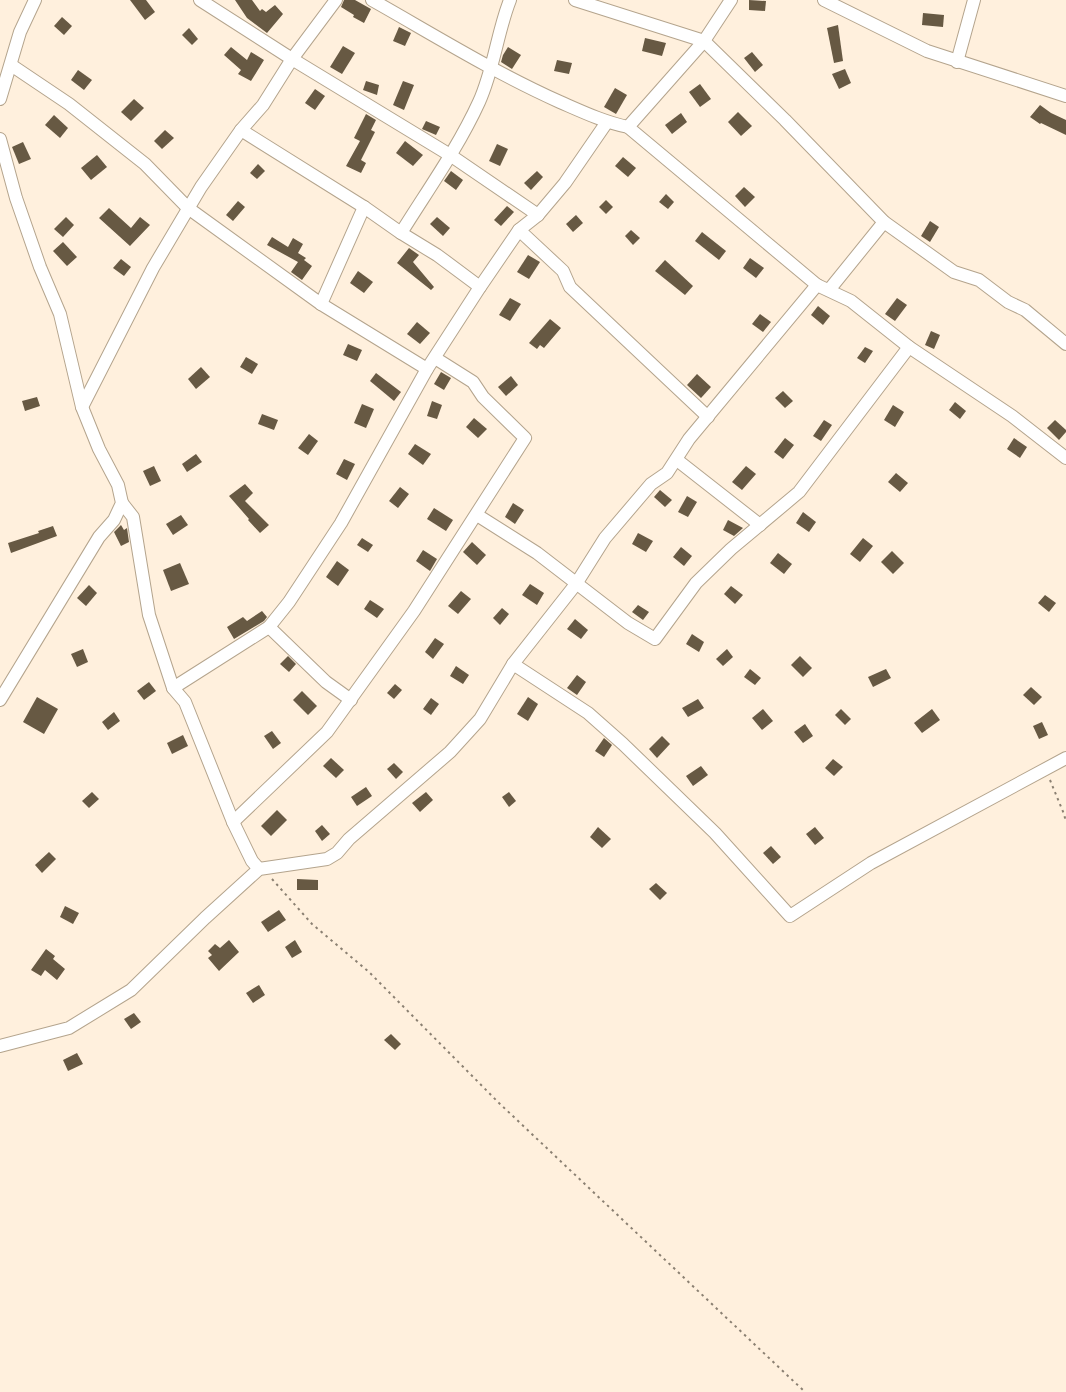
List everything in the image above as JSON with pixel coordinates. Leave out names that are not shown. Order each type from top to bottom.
[{"type":"street","points":[[0,98],[20,32],[35,0]]},
{"type":"street","points":[[200,0],[292,59],[450,155],[538,215]]},
{"type":"street","points":[[82,407],[153,268],[188,208],[241,130],[263,105],[292,59],[336,0]]},
{"type":"street","points":[[372,0],[491,68],[545,95],[607,122],[628,128],[817,285],[852,302],[908,347],[1012,416],[1066,458]]},
{"type":"street","points":[[400,233],[450,155],[479,102],[491,68],[510,0]]},
{"type":"street","points":[[575,0],[704,41],[785,120],[884,222],[954,272],[978,280],[1008,302],[1025,310],[1066,344]]},
{"type":"street","points":[[628,128],[704,41],[732,0]]},
{"type":"street","points":[[826,0],[927,52],[1066,96]]},
{"type":"street","points":[[957,62],[974,0]]},
{"type":"street","points":[[11,65],[69,104],[145,164],[188,208],[321,304],[431,364],[473,382],[483,397],[525,438],[414,611],[327,732],[233,822]]},
{"type":"street","points":[[173,688],[269,627],[289,602],[341,523],[431,364],[480,287],[519,230],[538,215],[565,183],[607,122]]},
{"type":"street","points":[[241,130],[364,206],[400,233],[437,255],[480,287]]},
{"type":"street","points":[[1,147],[40,267],[60,314],[82,407],[99,449],[118,485],[122,503],[134,517],[149,615],[173,688],[185,702],[233,822],[252,861],[261,869]]},
{"type":"street","points":[[321,304],[364,206]]},
{"type":"street","points":[[829,290],[884,222]]},
{"type":"street","points":[[519,230],[563,271],[570,287],[708,417]]},
{"type":"street","points":[[0,1046],[70,1028],[132,990],[205,918],[261,869],[327,859],[337,853],[349,839],[450,752],[480,718],[513,664],[576,584],[605,538],[651,484],[667,473],[689,439],[817,285]]},
{"type":"street","points":[[477,515],[537,553],[628,623],[655,639],[696,583],[732,549],[799,492],[908,347]]},
{"type":"street","points":[[676,460],[760,525]]},
{"type":"street","points":[[0,700],[99,537],[114,520],[122,503]]},
{"type":"street","points":[[269,627],[326,682],[351,700]]},
{"type":"street","points":[[513,664],[588,713],[623,744],[715,832],[790,916],[871,863],[1066,758]]},
{"type":"path","points":[[1045,770],[1066,822]]},
{"type":"path","points":[[261,869],[312,924],[369,972],[500,1103],[805,1392]]},
{"type":"building","points":[[130,0],[146,0],[155,12],[145,20]]},
{"type":"building","points":[[235,0],[252,0],[260,11],[262,9],[266,12],[275,5],[283,14],[267,33],[247,18]]},
{"type":"building","points":[[344,0],[355,0],[371,9],[364,23],[341,7]]},
{"type":"building","points":[[749,0],[766,1],[765,11],[749,10]]},
{"type":"building","points":[[923,13],[944,15],[943,27],[922,25]]},
{"type":"building","points":[[62,17],[72,26],[64,35],[54,26]]},
{"type":"building","points":[[838,25],[843,61],[834,63],[827,28]]},
{"type":"building","points":[[399,27],[411,33],[405,46],[393,41]]},
{"type":"building","points":[[189,28],[198,39],[192,45],[182,35]]},
{"type":"building","points":[[645,38],[666,43],[662,56],[642,51]]},
{"type":"building","points":[[343,46],[355,53],[342,74],[330,67]]},
{"type":"building","points":[[231,47],[247,60],[251,52],[264,60],[251,81],[238,74],[241,70],[224,55]]},
{"type":"building","points":[[508,47],[521,55],[512,69],[501,62]]},
{"type":"building","points":[[752,52],[763,65],[755,72],[744,58]]},
{"type":"building","points":[[557,60],[572,63],[569,74],[554,71]]},
{"type":"building","points":[[845,69],[851,83],[839,89],[832,74]]},
{"type":"building","points":[[78,70],[92,80],[84,90],[71,80]]},
{"type":"building","points":[[366,81],[379,85],[377,95],[363,90]]},
{"type":"building","points":[[403,81],[414,85],[404,110],[393,105]]},
{"type":"building","points":[[700,84],[711,99],[700,107],[689,92]]},
{"type":"building","points":[[615,88],[627,95],[616,114],[604,107]]},
{"type":"building","points":[[315,89],[325,96],[315,110],[305,103]]},
{"type":"building","points":[[134,99],[144,108],[131,121],[121,112]]},
{"type":"building","points":[[1040,105],[1066,120],[1066,135],[1040,124],[1030,117]]},
{"type":"building","points":[[738,112],[752,126],[741,136],[728,122]]},
{"type":"building","points":[[681,113],[687,122],[672,134],[665,125]]},
{"type":"building","points":[[366,114],[376,120],[371,130],[375,132],[361,160],[366,163],[361,173],[346,166],[360,141],[354,138]]},
{"type":"building","points":[[54,115],[68,128],[60,138],[45,125]]},
{"type":"building","points":[[426,121],[440,127],[436,135],[422,129]]},
{"type":"building","points":[[165,130],[174,138],[162,149],[154,141]]},
{"type":"building","points":[[405,141],[423,155],[413,166],[396,153]]},
{"type":"building","points":[[23,142],[31,159],[19,164],[12,147]]},
{"type":"building","points":[[497,144],[508,149],[500,166],[489,161]]},
{"type":"building","points":[[97,155],[107,167],[91,180],[81,168]]},
{"type":"building","points":[[623,157],[636,168],[628,177],[615,166]]},
{"type":"building","points":[[258,164],[265,171],[257,179],[250,173]]},
{"type":"building","points":[[451,171],[463,180],[456,190],[444,181]]},
{"type":"building","points":[[537,171],[543,177],[531,190],[524,183]]},
{"type":"building","points":[[744,187],[755,197],[745,207],[735,196]]},
{"type":"building","points":[[666,194],[674,202],[668,209],[659,202]]},
{"type":"building","points":[[606,200],[613,207],[606,214],[599,207]]},
{"type":"building","points":[[238,201],[245,207],[233,221],[226,215]]},
{"type":"building","points":[[507,206],[514,212],[501,226],[494,220]]},
{"type":"building","points":[[109,208],[131,228],[140,217],[150,225],[130,246],[99,218]]},
{"type":"building","points":[[576,215],[583,223],[573,232],[566,224]]},
{"type":"building","points":[[66,217],[74,225],[63,237],[54,229]]},
{"type":"building","points":[[437,217],[450,228],[443,236],[430,224]]},
{"type":"building","points":[[930,221],[939,227],[930,242],[921,236]]},
{"type":"building","points":[[631,230],[640,238],[633,245],[625,236]]},
{"type":"building","points":[[702,232],[726,251],[719,260],[695,241]]},
{"type":"building","points":[[272,237],[288,247],[293,238],[303,244],[298,253],[306,258],[304,260],[312,266],[302,280],[291,272],[298,262],[267,245]]},
{"type":"building","points":[[63,242],[77,257],[67,266],[53,251]]},
{"type":"building","points":[[409,248],[419,255],[413,262],[434,287],[431,290],[397,263]]},
{"type":"building","points":[[528,255],[540,262],[529,279],[517,272]]},
{"type":"building","points":[[750,258],[764,268],[756,278],[743,268]]},
{"type":"building","points":[[121,259],[131,267],[124,276],[113,268]]},
{"type":"building","points":[[665,260],[693,286],[685,295],[655,271]]},
{"type":"building","points":[[358,271],[373,282],[364,293],[350,283]]},
{"type":"building","points":[[510,298],[521,304],[510,321],[499,315]]},
{"type":"building","points":[[897,298],[907,305],[895,321],[885,314]]},
{"type":"building","points":[[818,306],[830,316],[823,325],[811,315]]},
{"type":"building","points":[[760,314],[771,322],[763,332],[752,324]]},
{"type":"building","points":[[550,319],[561,328],[544,348],[540,345],[537,349],[529,343]]},
{"type":"building","points":[[417,322],[430,333],[420,344],[407,334]]},
{"type":"building","points":[[931,331],[940,335],[934,349],[925,345]]},
{"type":"building","points":[[348,344],[362,350],[357,361],[343,355]]},
{"type":"building","points":[[865,347],[873,351],[865,363],[857,358]]},
{"type":"building","points":[[246,357],[258,364],[252,374],[240,367]]},
{"type":"building","points":[[201,367],[210,377],[196,389],[188,379]]},
{"type":"building","points":[[441,372],[451,378],[444,390],[434,384]]},
{"type":"building","points":[[376,373],[401,392],[394,401],[370,381]]},
{"type":"building","points":[[697,374],[711,387],[701,398],[687,385]]},
{"type":"building","points":[[511,376],[518,385],[506,396],[498,387]]},
{"type":"building","points":[[783,391],[793,401],[785,408],[775,398]]},
{"type":"building","points":[[37,397],[40,406],[25,411],[22,401]]},
{"type":"building","points":[[432,401],[442,405],[437,419],[427,416]]},
{"type":"building","points":[[955,402],[966,411],[960,419],[949,410]]},
{"type":"building","points":[[362,404],[374,409],[366,428],[354,423]]},
{"type":"building","points":[[893,405],[904,412],[895,427],[884,420]]},
{"type":"building","points":[[262,414],[278,420],[274,430],[258,424]]},
{"type":"building","points":[[474,418],[487,429],[478,438],[466,427]]},
{"type":"building","points":[[824,420],[832,425],[821,441],[813,436]]},
{"type":"building","points":[[1055,420],[1066,430],[1059,440],[1047,428]]},
{"type":"building","points":[[309,434],[318,441],[308,455],[298,448]]},
{"type":"building","points":[[785,438],[794,445],[783,459],[774,452]]},
{"type":"building","points":[[1014,438],[1027,447],[1020,458],[1007,449]]},
{"type":"building","points":[[415,444],[431,454],[423,465],[408,454]]},
{"type":"building","points":[[196,454],[202,462],[187,472],[182,464]]},
{"type":"building","points":[[344,459],[355,464],[347,480],[336,474]]},
{"type":"building","points":[[154,466],[161,481],[150,486],[143,471]]},
{"type":"building","points":[[746,466],[756,474],[742,490],[732,482]]},
{"type":"building","points":[[896,473],[908,483],[900,492],[888,482]]},
{"type":"building","points":[[245,484],[253,493],[245,501],[269,525],[260,533],[229,496]]},
{"type":"building","points":[[400,487],[409,494],[398,508],[389,501]]},
{"type":"building","points":[[660,490],[672,500],[665,507],[654,497]]},
{"type":"building","points":[[687,496],[697,502],[688,517],[678,512]]},
{"type":"building","points":[[513,503],[524,510],[515,524],[505,517]]},
{"type":"building","points":[[434,508],[453,520],[446,531],[427,519]]},
{"type":"building","points":[[803,512],[816,522],[809,532],[796,523]]},
{"type":"building","points":[[181,515],[188,525],[173,535],[166,524]]},
{"type":"building","points":[[728,520],[743,528],[734,536],[723,530]]},
{"type":"building","points":[[121,525],[124,530],[127,528],[129,542],[121,546],[114,532]]},
{"type":"building","points":[[53,526],[57,536],[11,553],[8,543],[39,533],[38,531]]},
{"type":"building","points":[[638,533],[653,541],[646,552],[632,544]]},
{"type":"building","points":[[362,538],[373,545],[368,552],[357,545]]},
{"type":"building","points":[[863,538],[873,546],[860,562],[850,554]]},
{"type":"building","points":[[472,542],[486,555],[477,565],[463,552]]},
{"type":"building","points":[[681,547],[692,556],[684,566],[673,557]]},
{"type":"building","points":[[423,550],[437,559],[430,571],[416,561]]},
{"type":"building","points":[[892,551],[904,563],[893,574],[881,562]]},
{"type":"building","points":[[778,553],[792,564],[784,574],[770,563]]},
{"type":"building","points":[[337,561],[349,570],[338,586],[326,577]]},
{"type":"building","points":[[180,563],[189,584],[171,591],[163,570]]},
{"type":"building","points":[[530,584],[544,593],[537,605],[522,595]]},
{"type":"building","points":[[89,585],[97,593],[86,606],[77,598]]},
{"type":"building","points":[[731,586],[743,595],[735,604],[724,594]]},
{"type":"building","points":[[461,591],[471,599],[458,614],[448,606]]},
{"type":"building","points":[[1045,595],[1056,603],[1049,612],[1038,603]]},
{"type":"building","points":[[370,600],[384,609],[377,618],[364,609]]},
{"type":"building","points":[[638,605],[649,612],[643,620],[632,612]]},
{"type":"building","points":[[502,608],[509,614],[500,625],[493,618]]},
{"type":"building","points":[[262,611],[267,617],[264,621],[234,639],[227,627],[243,617],[247,621]]},
{"type":"building","points":[[575,619],[588,630],[581,639],[567,629]]},
{"type":"building","points":[[692,634],[704,642],[699,652],[686,644]]},
{"type":"building","points":[[435,638],[444,644],[433,659],[425,652]]},
{"type":"building","points":[[83,649],[88,662],[77,667],[71,654]]},
{"type":"building","points":[[727,649],[733,657],[723,666],[716,659]]},
{"type":"building","points":[[288,656],[296,664],[289,672],[280,664]]},
{"type":"building","points":[[800,656],[812,668],[803,677],[791,665]]},
{"type":"building","points":[[456,666],[469,675],[463,684],[450,676]]},
{"type":"building","points":[[750,669],[761,678],[755,685],[744,677]]},
{"type":"building","points":[[886,669],[891,678],[873,687],[868,677]]},
{"type":"building","points":[[577,675],[586,682],[577,695],[567,688]]},
{"type":"building","points":[[149,682],[156,691],[144,700],[137,691]]},
{"type":"building","points":[[395,684],[402,690],[394,699],[387,693]]},
{"type":"building","points":[[1031,687],[1042,697],[1034,705],[1023,695]]},
{"type":"building","points":[[302,691],[317,706],[308,715],[293,700]]},
{"type":"building","points":[[37,697],[58,709],[44,734],[23,722]]},
{"type":"building","points":[[528,697],[538,704],[528,721],[517,714]]},
{"type":"building","points":[[431,698],[439,704],[431,715],[423,709]]},
{"type":"building","points":[[698,699],[704,708],[688,717],[682,708]]},
{"type":"building","points":[[763,709],[773,721],[762,730],[752,718]]},
{"type":"building","points":[[841,709],[851,719],[845,725],[835,715]]},
{"type":"building","points":[[932,709],[940,720],[922,733],[914,723]]},
{"type":"building","points":[[114,712],[120,721],[108,730],[102,722]]},
{"type":"building","points":[[1042,722],[1048,735],[1039,739],[1033,726]]},
{"type":"building","points":[[805,724],[813,736],[803,743],[794,732]]},
{"type":"building","points":[[272,731],[281,743],[273,749],[264,736]]},
{"type":"building","points":[[183,735],[188,746],[172,754],[167,743]]},
{"type":"building","points":[[662,736],[670,744],[657,758],[649,749]]},
{"type":"building","points":[[604,738],[612,745],[604,757],[595,751]]},
{"type":"building","points":[[331,758],[344,770],[336,778],[323,766]]},
{"type":"building","points":[[833,759],[843,767],[834,776],[825,768]]},
{"type":"building","points":[[394,763],[403,772],[396,779],[387,769]]},
{"type":"building","points":[[701,766],[708,775],[693,786],[686,776]]},
{"type":"building","points":[[366,787],[372,796],[357,806],[351,797]]},
{"type":"building","points":[[92,792],[99,799],[89,808],[82,801]]},
{"type":"building","points":[[426,792],[433,800],[420,812],[412,803]]},
{"type":"building","points":[[509,792],[516,801],[509,807],[502,797]]},
{"type":"building","points":[[277,810],[287,820],[271,836],[261,826]]},
{"type":"building","points":[[322,825],[330,834],[322,841],[315,831]]},
{"type":"building","points":[[598,827],[611,839],[602,848],[590,837]]},
{"type":"building","points":[[815,827],[824,838],[815,845],[806,834]]},
{"type":"building","points":[[771,846],[781,857],[773,864],[763,853]]},
{"type":"building","points":[[49,852],[56,859],[42,873],[35,865]]},
{"type":"building","points":[[297,879],[318,880],[318,890],[297,890]]},
{"type":"building","points":[[656,883],[667,893],[660,900],[649,889]]},
{"type":"building","points":[[65,906],[79,913],[73,924],[60,917]]},
{"type":"building","points":[[279,910],[286,920],[268,932],[261,922]]},
{"type":"building","points":[[229,940],[239,952],[219,971],[208,958],[212,955],[208,951],[215,944],[220,948]]},
{"type":"building","points":[[295,940],[302,952],[292,958],[285,947]]},
{"type":"building","points":[[46,949],[55,956],[53,959],[65,969],[57,980],[45,970],[41,976],[31,970]]},
{"type":"building","points":[[259,985],[265,995],[253,1003],[246,993]]},
{"type":"building","points":[[134,1013],[141,1022],[131,1029],[124,1019]]},
{"type":"building","points":[[391,1034],[401,1044],[395,1050],[384,1040]]},
{"type":"building","points":[[77,1053],[83,1064],[68,1071],[63,1060]]}]
